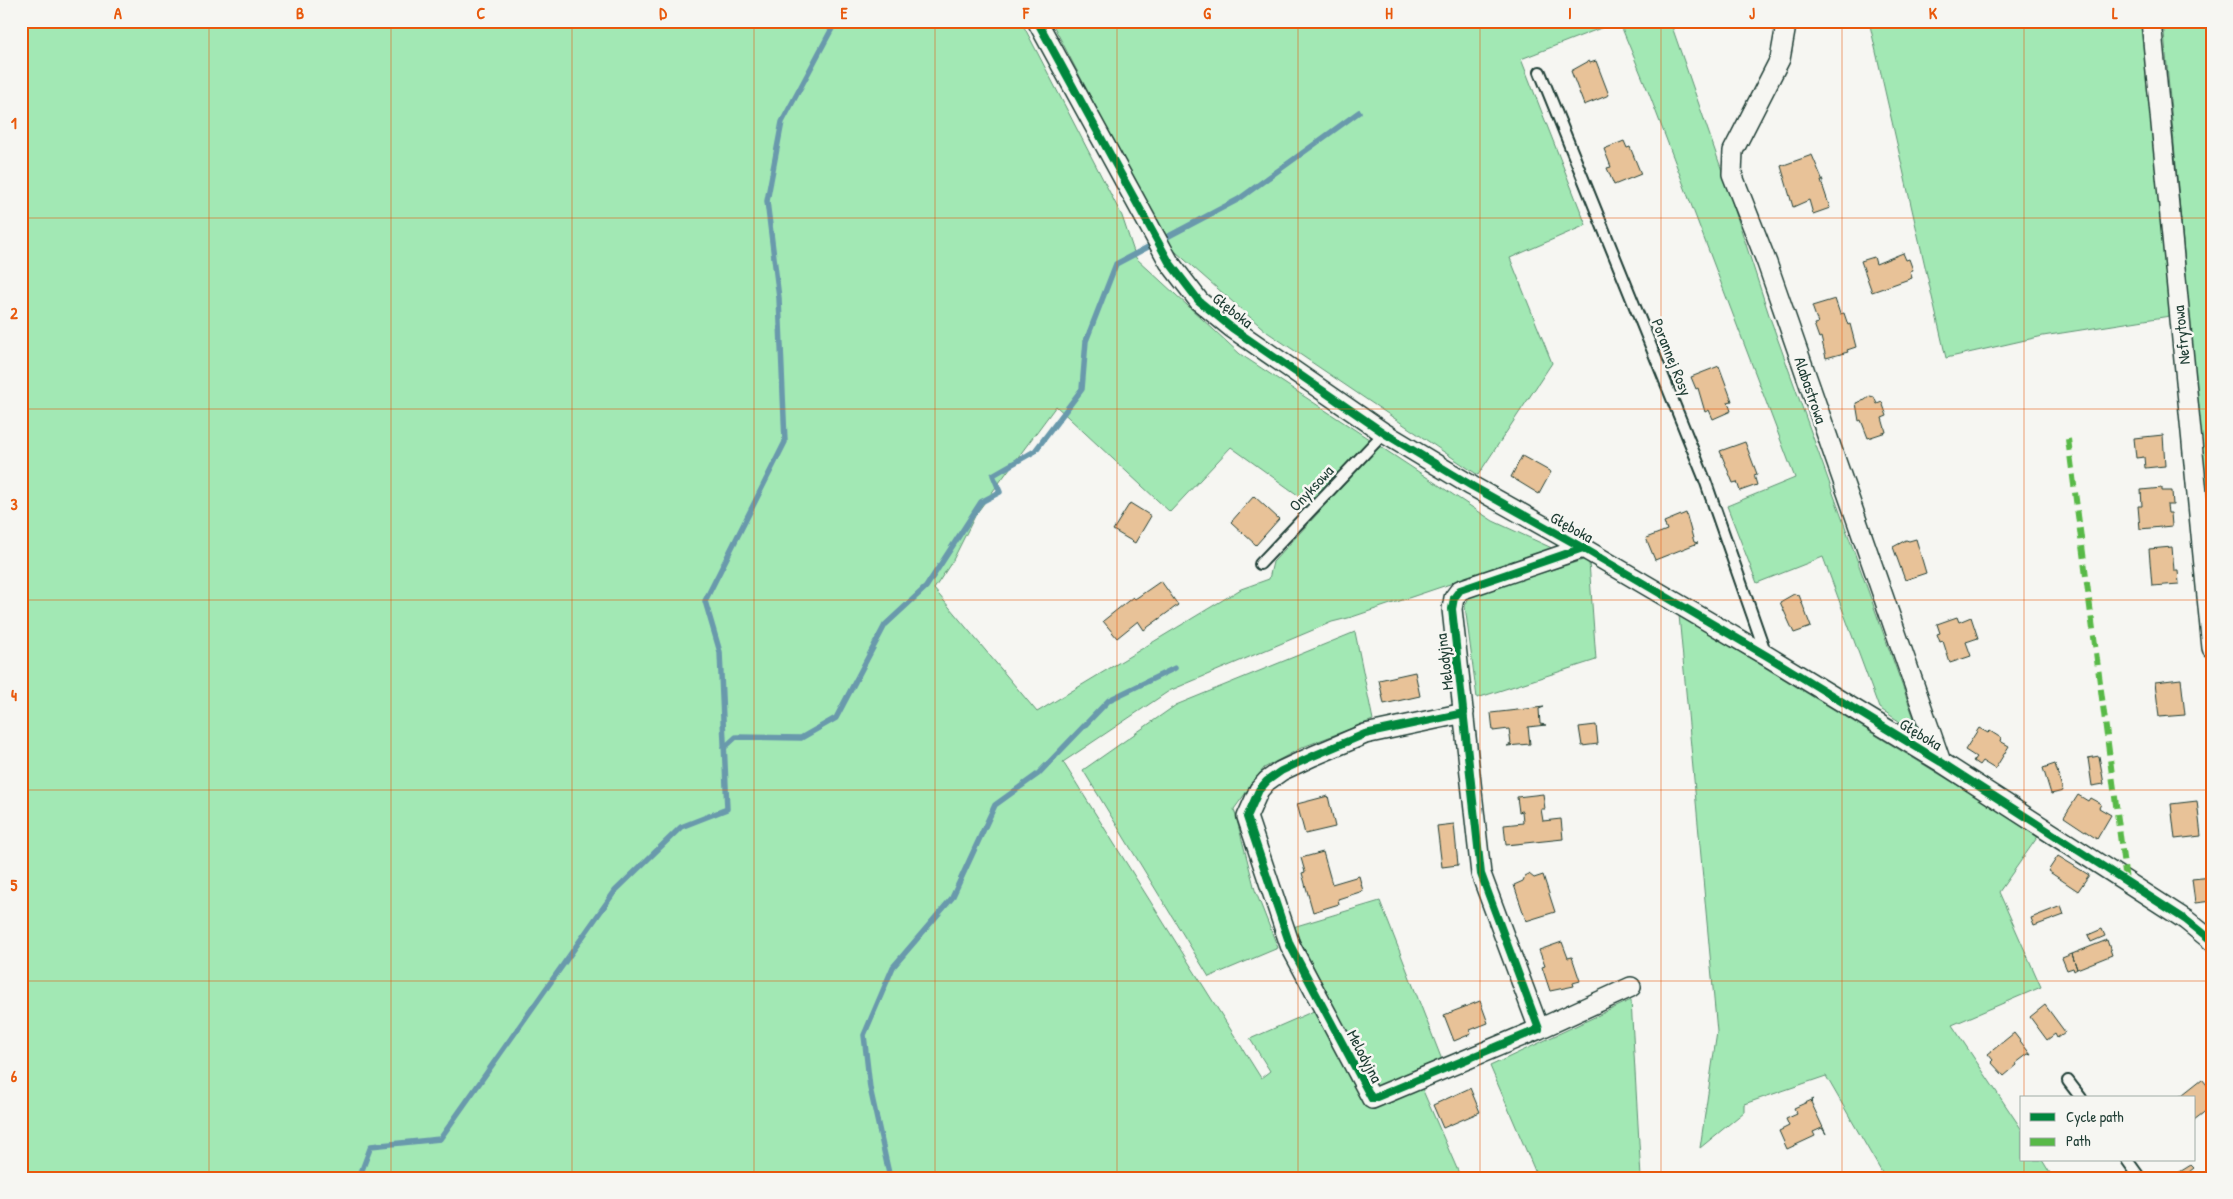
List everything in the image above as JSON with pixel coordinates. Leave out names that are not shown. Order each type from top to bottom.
[{"type":"street","name":"Głęboka","points":[[1037,21],[1169,262],[1199,301],[1232,328],[1384,433],[1472,486],[1583,548],[1767,656],[1941,762],[2179,915],[2212,940]]},
{"type":"street","name":"Alabastrowa","points":[[1782,21],[1785,31],[1780,59],[1733,151],[1732,174],[1766,263],[1941,762]]},
{"type":"street","name":"Nefrytowa","points":[[2151,21],[2212,648]]},
{"type":"street","name":"Melodyjna","points":[[1539,1029],[1481,874],[1452,609],[1454,598],[1460,590],[1583,548]]},
{"type":"street","name":"Melodyjna","points":[[1464,713],[1365,734],[1313,756],[1267,781],[1259,790],[1247,818],[1290,945],[1372,1099],[1539,1029],[1631,987]]},
{"type":"lane","name":"Porannej Rosy","points":[[1540,72],[1705,480],[1767,656]]},
{"type":"lane","name":"Onyksowa","points":[[1260,564],[1384,433]]},
{"type":"lane","points":[[2068,1081],[2079,1096]]},
{"type":"lane","points":[[2128,1162],[2140,1178]]},
{"type":"green space","points":[[21,21],[1021,21],[1122,216],[1136,258],[1240,354],[1493,521],[1554,549],[1332,622],[1169,691],[1063,762],[1261,1078],[1270,1071],[1250,1039],[1332,1003],[1293,927],[1380,901],[1442,1060],[1414,1070],[1461,1178],[21,1178]],"holes":[[[1056,406],[1170,512],[1231,447],[1320,511],[1273,562],[1269,579],[1241,589],[1037,712],[934,589],[953,560],[976,514]]]},
{"type":"green space","points":[[1051,21],[1619,21],[1521,59],[1586,225],[1510,258],[1552,363],[1478,475],[1267,332],[1168,245]]},
{"type":"green space","points":[[1619,21],[1670,21],[1769,315],[1920,735],[1879,708],[1823,557],[1757,583],[1727,506],[1795,478],[1650,96]]},
{"type":"green space","points":[[1869,21],[2142,21],[2170,316],[2043,336],[1946,358]]},
{"type":"green space","points":[[2163,21],[2212,21],[2212,507],[2209,532]]},
{"type":"green space","points":[[1583,560],[1589,562],[1596,660],[1477,698],[1465,606],[1470,595]]},
{"type":"green space","points":[[1679,615],[2039,835],[1999,892],[2041,987],[1952,1025],[2020,1127],[2020,1162],[2043,1162],[2053,1178],[1885,1178],[1826,1076],[1744,1104],[1744,1112],[1700,1148],[1717,1032]]},
{"type":"green space","points":[[1355,632],[1373,720],[1303,747],[1264,768],[1234,809],[1255,890],[1278,948],[1209,977],[1083,770],[1176,705]]},
{"type":"green space","points":[[1631,1000],[1641,1178],[1538,1178],[1490,1066]]},
{"type":"building","points":[[1589,61],[1590,63],[1596,61],[1609,95],[1584,105],[1571,71]]},
{"type":"building","points":[[1624,141],[1627,148],[1630,147],[1641,174],[1614,185],[1607,168],[1611,167],[1604,149]]},
{"type":"building","points":[[1812,155],[1823,181],[1821,181],[1830,208],[1813,214],[1809,200],[1793,207],[1781,166]]},
{"type":"building","points":[[1903,253],[1906,260],[1909,259],[1913,270],[1910,271],[1912,278],[1872,292],[1861,261],[1874,257],[1876,264]]},
{"type":"building","points":[[1835,299],[1840,314],[1844,313],[1848,325],[1850,324],[1856,347],[1847,350],[1848,352],[1826,358],[1821,337],[1819,338],[1814,324],[1818,323],[1812,306]]},
{"type":"building","points":[[1719,366],[1732,401],[1728,402],[1731,411],[1713,419],[1709,410],[1705,412],[1698,388],[1696,389],[1691,377]]},
{"type":"building","points":[[1870,396],[1874,397],[1877,404],[1882,402],[1887,416],[1882,418],[1886,432],[1868,438],[1861,420],[1859,421],[1856,403]]},
{"type":"building","points":[[2163,435],[2165,466],[2145,468],[2144,457],[2136,458],[2134,438]]},
{"type":"building","points":[[1745,442],[1757,474],[1754,475],[1757,485],[1740,491],[1737,482],[1733,483],[1720,451]]},
{"type":"building","points":[[1522,456],[1551,472],[1539,494],[1511,477]]},
{"type":"building","points":[[2162,488],[2162,491],[2172,491],[2173,505],[2167,505],[2168,513],[2171,513],[2172,526],[2140,529],[2138,506],[2142,506],[2141,490]]},
{"type":"building","points":[[1254,496],[1279,519],[1256,545],[1231,522]]},
{"type":"building","points":[[1130,503],[1151,516],[1135,543],[1113,530]]},
{"type":"building","points":[[1686,513],[1694,542],[1698,543],[1655,560],[1646,538],[1667,530],[1664,522]]},
{"type":"building","points":[[1916,539],[1926,573],[1905,580],[1893,547],[1906,540]]},
{"type":"building","points":[[2172,547],[2174,570],[2178,570],[2179,584],[2152,586],[2149,549]]},
{"type":"building","points":[[1161,581],[1178,605],[1144,630],[1138,621],[1117,638],[1103,621],[1133,597],[1135,599]]},
{"type":"building","points":[[1794,594],[1799,595],[1811,627],[1794,633],[1780,602]]},
{"type":"building","points":[[1957,617],[1959,622],[1971,617],[1978,638],[1966,642],[1971,656],[1950,663],[1943,641],[1940,642],[1937,634],[1940,633],[1937,624]]},
{"type":"building","points":[[1415,672],[1420,696],[1384,704],[1379,680]]},
{"type":"building","points":[[2181,679],[2185,715],[2159,717],[2155,682]]},
{"type":"building","points":[[1544,707],[1539,709],[1540,724],[1546,725],[1528,727],[1530,744],[1507,746],[1511,744],[1509,729],[1493,731],[1491,713]]},
{"type":"building","points":[[1596,725],[1598,744],[1582,746],[1579,727]]},
{"type":"building","points":[[1979,728],[1988,733],[1990,731],[2001,738],[2000,741],[2009,746],[1995,769],[1982,761],[1979,765],[1973,761],[1976,757],[1965,750]]},
{"type":"building","points":[[2099,756],[2104,784],[2092,786],[2088,758]]},
{"type":"building","points":[[2055,764],[2063,791],[2051,794],[2043,768]]},
{"type":"building","points":[[1543,794],[1545,809],[1541,809],[1543,821],[1561,819],[1563,839],[1506,845],[1504,825],[1523,823],[1522,811],[1519,812],[1517,797]]},
{"type":"building","points":[[2078,795],[2088,801],[2090,798],[2101,804],[2099,808],[2111,815],[2097,839],[2064,817]]},
{"type":"building","points":[[1328,796],[1335,827],[1305,834],[1297,804]]},
{"type":"building","points":[[2197,801],[2201,836],[2175,839],[2171,804]]},
{"type":"building","points":[[1454,824],[1458,865],[1442,867],[1437,826]]},
{"type":"building","points":[[2209,836],[2212,836],[2212,856],[2211,855]]},
{"type":"building","points":[[1323,852],[1332,884],[1359,876],[1363,891],[1338,899],[1339,904],[1313,912],[1302,873],[1305,872],[1301,858]]},
{"type":"building","points":[[2058,856],[2089,875],[2078,891],[2048,871]]},
{"type":"building","points":[[1529,874],[1534,878],[1543,875],[1555,912],[1526,921],[1514,885],[1523,881],[1525,876]]},
{"type":"building","points":[[2212,877],[2212,901],[2195,903],[2192,879]]},
{"type":"building","points":[[2061,906],[2064,915],[2034,926],[2031,918]]},
{"type":"building","points":[[2102,929],[2105,936],[2091,942],[2088,935]]},
{"type":"building","points":[[2107,940],[2112,955],[2077,969],[2072,954]]},
{"type":"building","points":[[1562,942],[1568,958],[1572,957],[1580,981],[1573,983],[1574,986],[1550,991],[1542,967],[1545,966],[1539,950]]},
{"type":"building","points":[[2072,954],[2077,969],[2074,971],[2073,968],[2067,970],[2062,958]]},
{"type":"building","points":[[1480,1001],[1488,1023],[1470,1030],[1471,1034],[1454,1041],[1444,1015]]},
{"type":"building","points":[[2045,1005],[2065,1032],[2057,1038],[2055,1034],[2047,1040],[2030,1017]]},
{"type":"building","points":[[2014,1033],[2031,1055],[2028,1054],[2016,1063],[2017,1065],[2004,1076],[1991,1062],[1993,1060],[1988,1054]]},
{"type":"building","points":[[2202,1079],[2212,1091],[2212,1115],[2207,1110],[2196,1118],[2196,1096],[2181,1096]]},
{"type":"building","points":[[1470,1088],[1480,1112],[1443,1128],[1433,1105]]},
{"type":"building","points":[[1814,1099],[1811,1102],[1826,1134],[1822,1128],[1813,1132],[1815,1136],[1787,1149],[1779,1131],[1789,1126],[1786,1119],[1797,1114],[1794,1108]]},
{"type":"building","points":[[2191,1165],[2194,1168],[2189,1172],[2194,1178],[2182,1178],[2178,1173]]},
{"type":"waterway","points":[[359,1178],[371,1146],[440,1139],[615,891],[681,827],[727,809],[720,652],[705,601],[785,442],[779,298],[767,201],[782,122],[836,21]]},
{"type":"waterway","points":[[724,748],[736,737],[801,738],[836,718],[885,625],[926,587],[981,502],[1000,492],[993,475],[1035,451],[1082,389],[1086,341],[1116,264],[1239,199],[1359,112]]},
{"type":"waterway","points":[[890,1178],[870,1088],[864,1035],[893,967],[952,898],[995,805],[1038,774],[1109,700],[1175,668]]},
{"type":"marked path","points":[[2068,439],[2126,881]]},
{"type":"cycle path","points":[[1037,21],[1169,262],[1199,301],[1232,328],[1384,433],[1472,486],[1583,548],[1767,656],[1941,762],[2186,920],[2212,941]]},
{"type":"cycle path","points":[[1464,713],[1365,734],[1281,771],[1267,781],[1259,790],[1247,817],[1290,945],[1372,1099],[1539,1029],[1481,874],[1452,609],[1454,598],[1460,590],[1583,548]]}]
